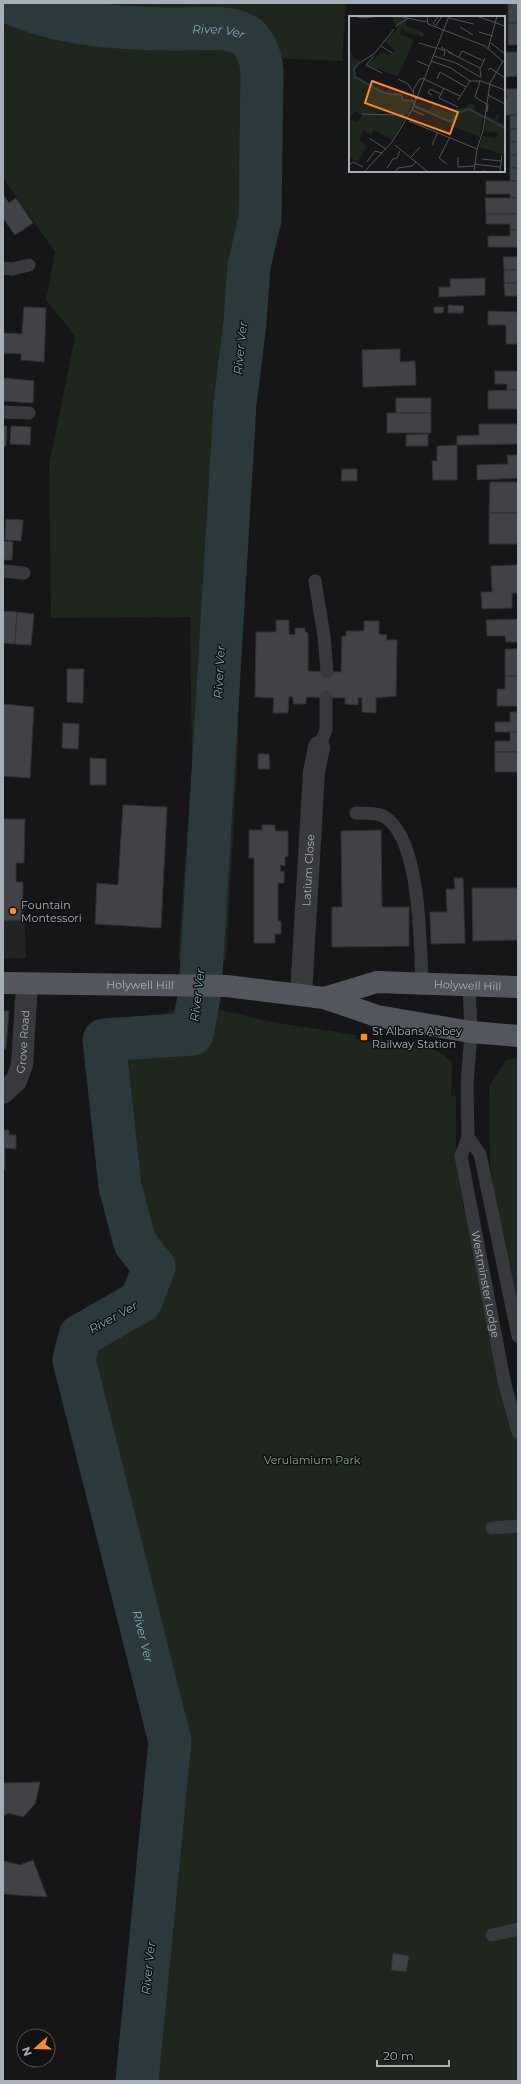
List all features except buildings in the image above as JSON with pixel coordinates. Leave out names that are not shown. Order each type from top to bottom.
[{"type":"main road","name":"Holywell Hill","points":[[324,998],[377,982],[518,987]]},
{"type":"main road","name":"Holywell Hill","points":[[3,983],[213,984],[301,994],[324,998],[376,1016],[471,1032],[518,1036]]},
{"type":"street","name":"Latium Close","points":[[301,994],[314,772],[319,747]]},
{"type":"street","name":"Grove Road","points":[[3,1093],[16,1081],[22,1065],[27,984]]},
{"type":"lane","points":[[3,268],[12,269],[29,265]]},
{"type":"lane","points":[[3,412],[29,413]]},
{"type":"lane","points":[[3,571],[24,573]]},
{"type":"lane","points":[[315,581],[324,636],[326,672]]},
{"type":"lane","points":[[319,747],[326,730],[326,697]]},
{"type":"lane","points":[[356,813],[382,815],[394,825],[405,843],[412,861],[422,983]]},
{"type":"lane","name":"Westminster Lodge","points":[[469,985],[471,1032],[467,1085],[468,1137],[461,1156],[503,1377],[518,1432]]},
{"type":"lane","name":"Westminster Lodge","points":[[468,1137],[480,1154],[518,1336]]},
{"type":"lane","points":[[492,1528],[518,1526]]},
{"type":"lane","points":[[492,1934],[518,1929]]},
{"type":"shaded area","name":"Fountain Montessori","points":[[3,882],[23,882],[26,958],[3,959]]},
{"type":"green space","points":[[3,3],[346,3],[342,61],[273,58],[269,237],[256,286],[253,351],[246,387],[238,553],[238,752],[226,961],[178,960],[192,766],[190,617],[51,618],[49,465],[75,336],[46,300],[55,252],[3,178]]},
{"type":"green space","name":"Verulamium Park","points":[[186,1005],[211,1006],[220,1010],[273,1022],[356,1035],[355,1039],[371,1042],[372,1038],[432,1048],[443,1054],[452,1063],[451,1095],[456,1096],[456,1159],[463,1205],[484,1284],[518,1433],[518,2081],[137,2081],[170,1741],[74,1360],[80,1336],[141,1301],[154,1267],[135,1243],[120,1186],[104,1040]]},
{"type":"green space","points":[[518,1058],[518,1317],[490,1168],[489,1086],[506,1060]]},
{"type":"waterway","name":"River Ver","points":[[12,3],[49,16],[88,24],[128,28],[214,28],[241,33],[250,39],[254,44],[259,55],[262,71],[260,219],[249,266],[245,323],[235,404],[200,992],[192,1034],[104,1040],[120,1186],[135,1243],[154,1267],[141,1301],[80,1336],[74,1360],[170,1741],[137,2081]]},
{"type":"place","name":"Fountain Montessori","points":[[13,911]]},
{"type":"place","name":"St Albans Abbey Railway Station","points":[[364,1037]]}]
